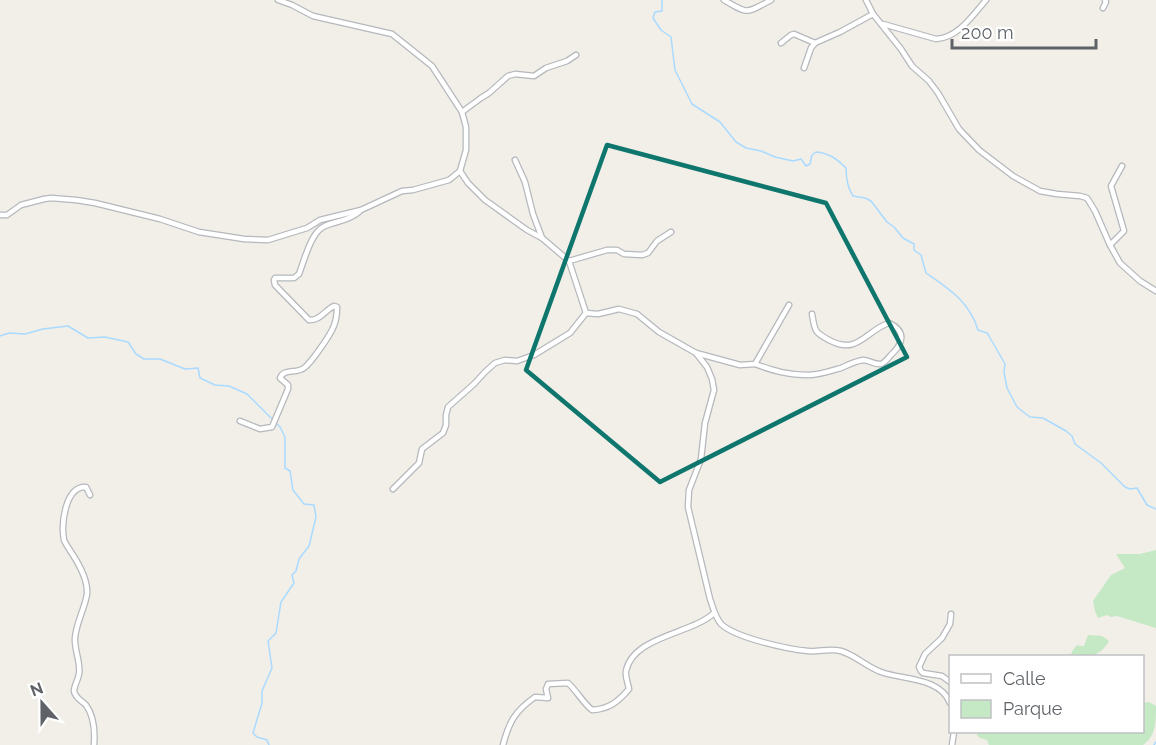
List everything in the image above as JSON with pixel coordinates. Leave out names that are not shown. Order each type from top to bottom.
[{"type":"street","points":[[0,215],[7,215],[21,205],[44,199],[75,200],[160,219],[199,232],[268,240],[307,228],[320,220],[361,210],[402,191],[449,180],[460,171],[466,150],[466,127],[462,112],[432,66],[392,34],[313,16],[278,0]]},
{"type":"street","points":[[724,0],[744,11],[749,11],[771,0]]},
{"type":"street","points":[[866,0],[873,14],[882,23],[912,66],[929,81],[938,93],[959,129],[979,150],[1013,176],[1040,191],[1087,198],[1120,263],[1156,291]]},
{"type":"street","points":[[882,23],[936,39],[944,38],[960,28],[986,0]]},
{"type":"street","points":[[1102,8],[1105,0]]},
{"type":"street","points":[[804,68],[815,43],[873,14]]},
{"type":"street","points":[[781,43],[794,34],[815,43]]},
{"type":"street","points":[[462,112],[508,76],[514,74],[534,76],[576,55]]},
{"type":"street","points":[[515,160],[525,182],[542,238]]},
{"type":"street","points":[[1110,245],[1124,231],[1111,186],[1122,166]]},
{"type":"street","points":[[460,171],[485,200],[542,238],[569,261],[586,313]]},
{"type":"street","points":[[240,421],[260,429],[272,427],[288,389],[288,385],[280,378],[281,374],[304,368],[333,329],[337,314],[337,307],[334,306],[318,318],[309,320],[275,285],[274,280],[277,277],[294,278],[299,274],[315,233],[323,227],[350,219],[361,210]]},
{"type":"street","points":[[569,261],[607,250],[642,255],[648,253],[657,241],[671,232]]},
{"type":"street","points":[[755,364],[789,305]]},
{"type":"street","points":[[586,313],[598,314],[619,309],[637,314],[654,328],[696,353],[740,365],[755,364],[783,374],[812,375],[866,360],[881,364],[895,351],[902,339],[897,327],[889,323],[880,325],[853,345],[839,346],[817,333],[812,314]]},
{"type":"street","points":[[393,489],[419,463],[422,448],[443,433],[447,407],[485,372],[495,363],[505,360],[517,361],[534,355],[570,333],[586,313]]},
{"type":"street","points":[[696,353],[707,367],[714,390],[705,423],[701,459],[689,490],[688,507],[714,613],[721,624],[739,635],[776,645],[808,651],[842,651],[880,672],[916,679],[933,686],[945,694],[949,700]]},
{"type":"street","points":[[90,495],[86,486],[75,489],[69,498],[63,527],[65,542],[80,567],[86,586],[87,595],[74,641],[80,663],[74,690],[76,696],[91,714],[94,745]]},
{"type":"street","points":[[503,745],[511,720],[535,697],[548,698],[546,689],[548,684],[568,683],[592,710],[613,705],[629,689],[626,671],[629,663],[644,646],[708,619],[714,613]]},
{"type":"street","points":[[949,681],[942,676],[923,673],[919,667],[925,654],[942,638],[950,624],[951,614]]},
{"type":"highlighted area","points":[[607,145],[826,203],[907,357],[660,482],[526,370]]},
{"type":"green space","points":[[1156,550],[1156,628],[1117,616],[1107,615],[1098,618],[1093,601],[1111,575],[1125,568],[1116,554],[1140,554]]},
{"type":"green space","points":[[1088,635],[1102,636],[1109,641],[1101,651],[1092,655],[1070,655],[1077,645],[1084,646]]},
{"type":"green space","points":[[1149,702],[1156,706],[1153,733],[1143,745],[989,745],[987,740],[977,735],[977,733],[1144,733],[1144,703]]},
{"type":"waterway","points":[[662,0],[662,11],[655,12],[653,18],[661,30],[671,37],[675,70],[692,104],[720,122],[736,142],[746,148],[793,161],[801,159],[806,166],[810,164],[812,155],[816,152],[829,155],[846,168],[847,182],[853,196],[871,201],[887,222],[903,238],[914,244],[914,250],[921,255],[926,273],[964,303],[978,330],[987,333],[1005,364],[1007,388],[1017,407],[1030,417],[1043,418],[1066,431],[1072,436],[1075,444],[1101,463],[1125,487],[1137,488],[1147,505],[1156,509]]},
{"type":"waterway","points":[[0,336],[68,326],[88,338],[105,337],[128,342],[136,354],[144,359],[160,359],[185,369],[198,368],[200,378],[247,394],[280,427],[285,437],[285,468],[290,471],[293,490],[304,504],[314,505],[316,517],[309,546],[299,559],[296,571],[292,575],[294,583],[281,602],[276,633],[268,641],[272,668],[262,691],[262,703],[253,733],[267,740],[269,745]]}]
